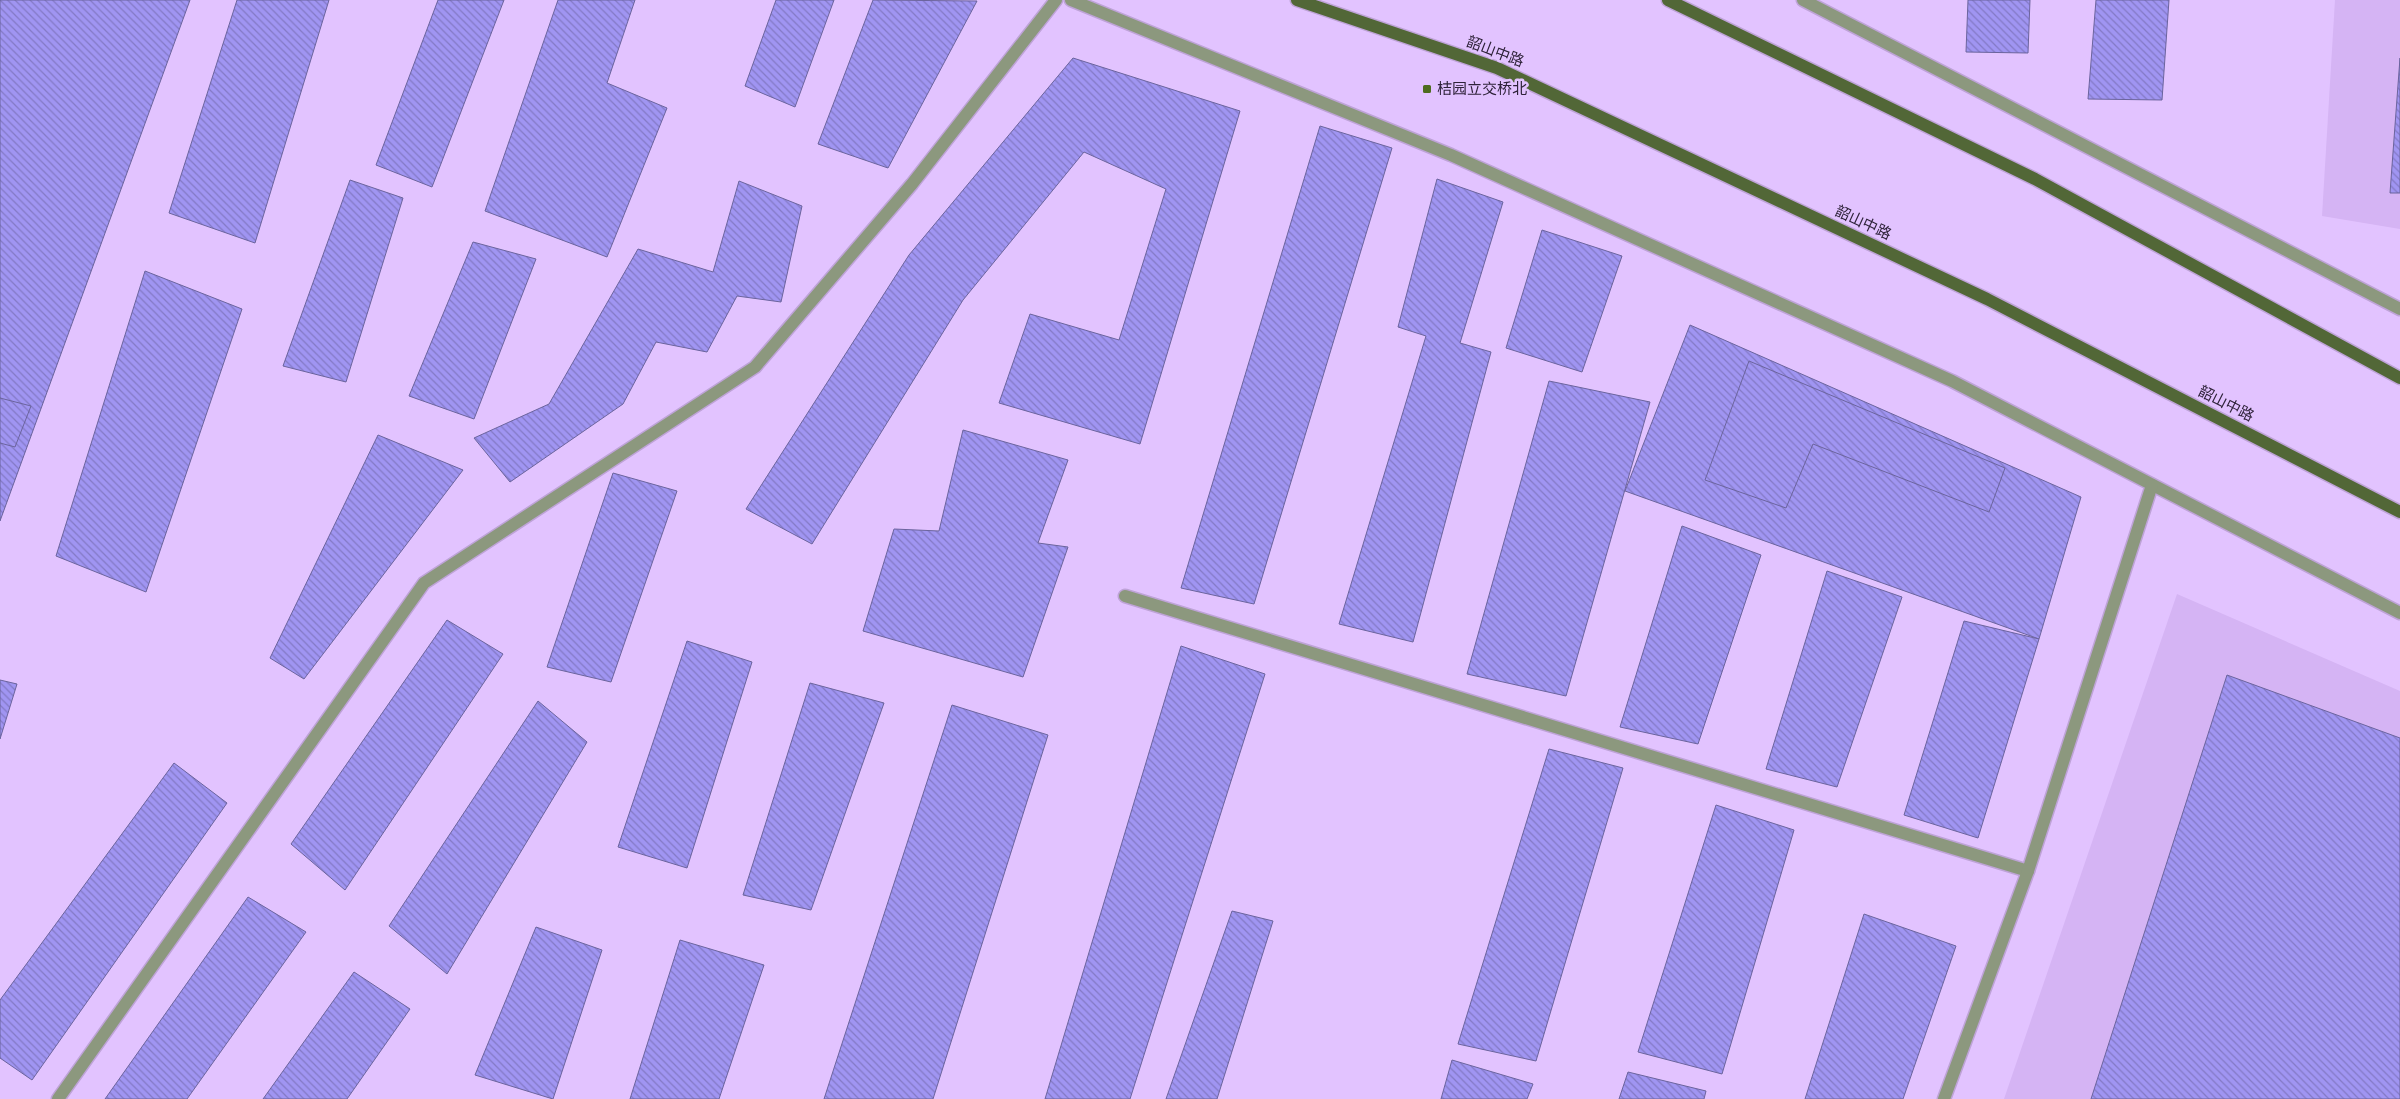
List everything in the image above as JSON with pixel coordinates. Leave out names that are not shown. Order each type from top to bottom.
[{"type":"main road","name":"韶山中路","points":[[1297,0],[1497,68],[1987,300],[2400,512]]},
{"type":"main road","points":[[1668,0],[2035,179],[2400,378]]},
{"type":"street","points":[[58,1099],[424,583],[755,367],[912,184],[1056,0]]},
{"type":"street","points":[[1071,0],[1451,155],[1952,381],[2400,613]]},
{"type":"street","points":[[1803,0],[2400,309]]},
{"type":"street","points":[[1944,1099],[2028,871],[2152,485]]},
{"type":"street","points":[[1125,596],[2028,871]]},
{"type":"shaded area","points":[[2335,0],[2400,0],[2400,229],[2322,216]]},
{"type":"shaded area","points":[[2177,594],[2400,691],[2400,1099],[2004,1099]]},
{"type":"building","points":[[0,0],[76,0],[26,171],[43,176],[0,318]]},
{"type":"building","points":[[0,0],[190,0],[0,521]]},
{"type":"building","points":[[237,0],[329,0],[255,243],[169,213]]},
{"type":"building","points":[[438,0],[504,0],[432,187],[376,165]]},
{"type":"building","points":[[558,0],[635,0],[607,83],[667,108],[607,257],[485,211]]},
{"type":"building","points":[[776,0],[834,0],[795,107],[745,86]]},
{"type":"building","points":[[873,0],[977,1],[888,168],[818,144]]},
{"type":"building","points":[[1968,0],[2030,0],[2028,53],[1966,52]]},
{"type":"building","points":[[2096,0],[2169,0],[2162,100],[2088,99]]},
{"type":"building","points":[[1073,58],[1240,111],[1140,444],[999,403],[1030,314],[1119,340],[1166,189],[1084,152],[963,300],[812,544],[746,509],[909,255]]},
{"type":"building","points":[[2400,58],[2400,193],[2390,193]]},
{"type":"building","points":[[1320,126],[1392,148],[1254,604],[1181,588]]},
{"type":"building","points":[[1437,179],[1503,202],[1460,343],[1491,352],[1413,642],[1339,624],[1426,336],[1398,327]]},
{"type":"building","points":[[350,180],[403,198],[346,382],[283,366]]},
{"type":"building","points":[[739,181],[802,206],[781,302],[737,296],[707,352],[656,342],[623,404],[510,482],[474,438],[549,404],[638,249],[713,272]]},
{"type":"building","points":[[1542,230],[1622,256],[1582,372],[1506,348]]},
{"type":"building","points":[[473,242],[536,259],[474,419],[409,396]]},
{"type":"building","points":[[145,271],[242,309],[146,592],[56,556]]},
{"type":"building","points":[[1690,325],[2081,497],[2039,639],[1625,491]]},
{"type":"building","points":[[1749,361],[2005,468],[1989,512],[1813,444],[1786,508],[1705,480]]},
{"type":"building","points":[[1549,381],[1650,402],[1566,696],[1467,674]]},
{"type":"building","points":[[0,398],[31,406],[15,447],[0,443]]},
{"type":"building","points":[[963,430],[1068,460],[1038,543],[1068,547],[1023,677],[863,631],[894,529],[939,531]]},
{"type":"building","points":[[378,435],[463,470],[304,679],[270,658]]},
{"type":"building","points":[[613,473],[677,491],[611,682],[547,667]]},
{"type":"building","points":[[1682,526],[1761,555],[1698,744],[1620,727]]},
{"type":"building","points":[[1827,571],[1902,597],[1837,787],[1766,769]]},
{"type":"building","points":[[447,620],[503,654],[345,890],[291,844]]},
{"type":"building","points":[[1964,621],[2039,639],[1978,838],[1904,815]]},
{"type":"building","points":[[687,641],[752,662],[687,868],[618,847]]},
{"type":"building","points":[[1181,646],[1265,674],[1130,1099],[1045,1099]]},
{"type":"building","points":[[2227,675],[2400,738],[2400,1099],[2091,1099]]},
{"type":"building","points":[[0,680],[17,684],[0,739]]},
{"type":"building","points":[[810,683],[884,703],[811,910],[743,895]]},
{"type":"building","points":[[538,701],[587,742],[447,974],[389,926]]},
{"type":"building","points":[[952,705],[1048,735],[933,1099],[824,1099]]},
{"type":"building","points":[[1549,749],[1623,768],[1536,1061],[1458,1044]]},
{"type":"building","points":[[174,763],[227,803],[32,1080],[0,1058],[0,1000]]},
{"type":"building","points":[[1716,805],[1794,830],[1722,1074],[1638,1052]]},
{"type":"building","points":[[248,897],[306,932],[187,1099],[105,1099]]},
{"type":"building","points":[[1232,911],[1273,921],[1217,1099],[1166,1099]]},
{"type":"building","points":[[1864,914],[1956,946],[1903,1099],[1805,1099]]},
{"type":"building","points":[[536,927],[602,950],[553,1099],[475,1075]]},
{"type":"building","points":[[680,940],[764,965],[719,1099],[630,1099]]},
{"type":"building","points":[[354,972],[410,1009],[347,1099],[263,1099]]},
{"type":"building","points":[[1452,1060],[1533,1084],[1527,1099],[1441,1099]]},
{"type":"building","points":[[1628,1072],[1706,1091],[1704,1099],[1619,1099]]},
{"type":"place","name":"桔园立交桥北","points":[[1427,89]]}]
